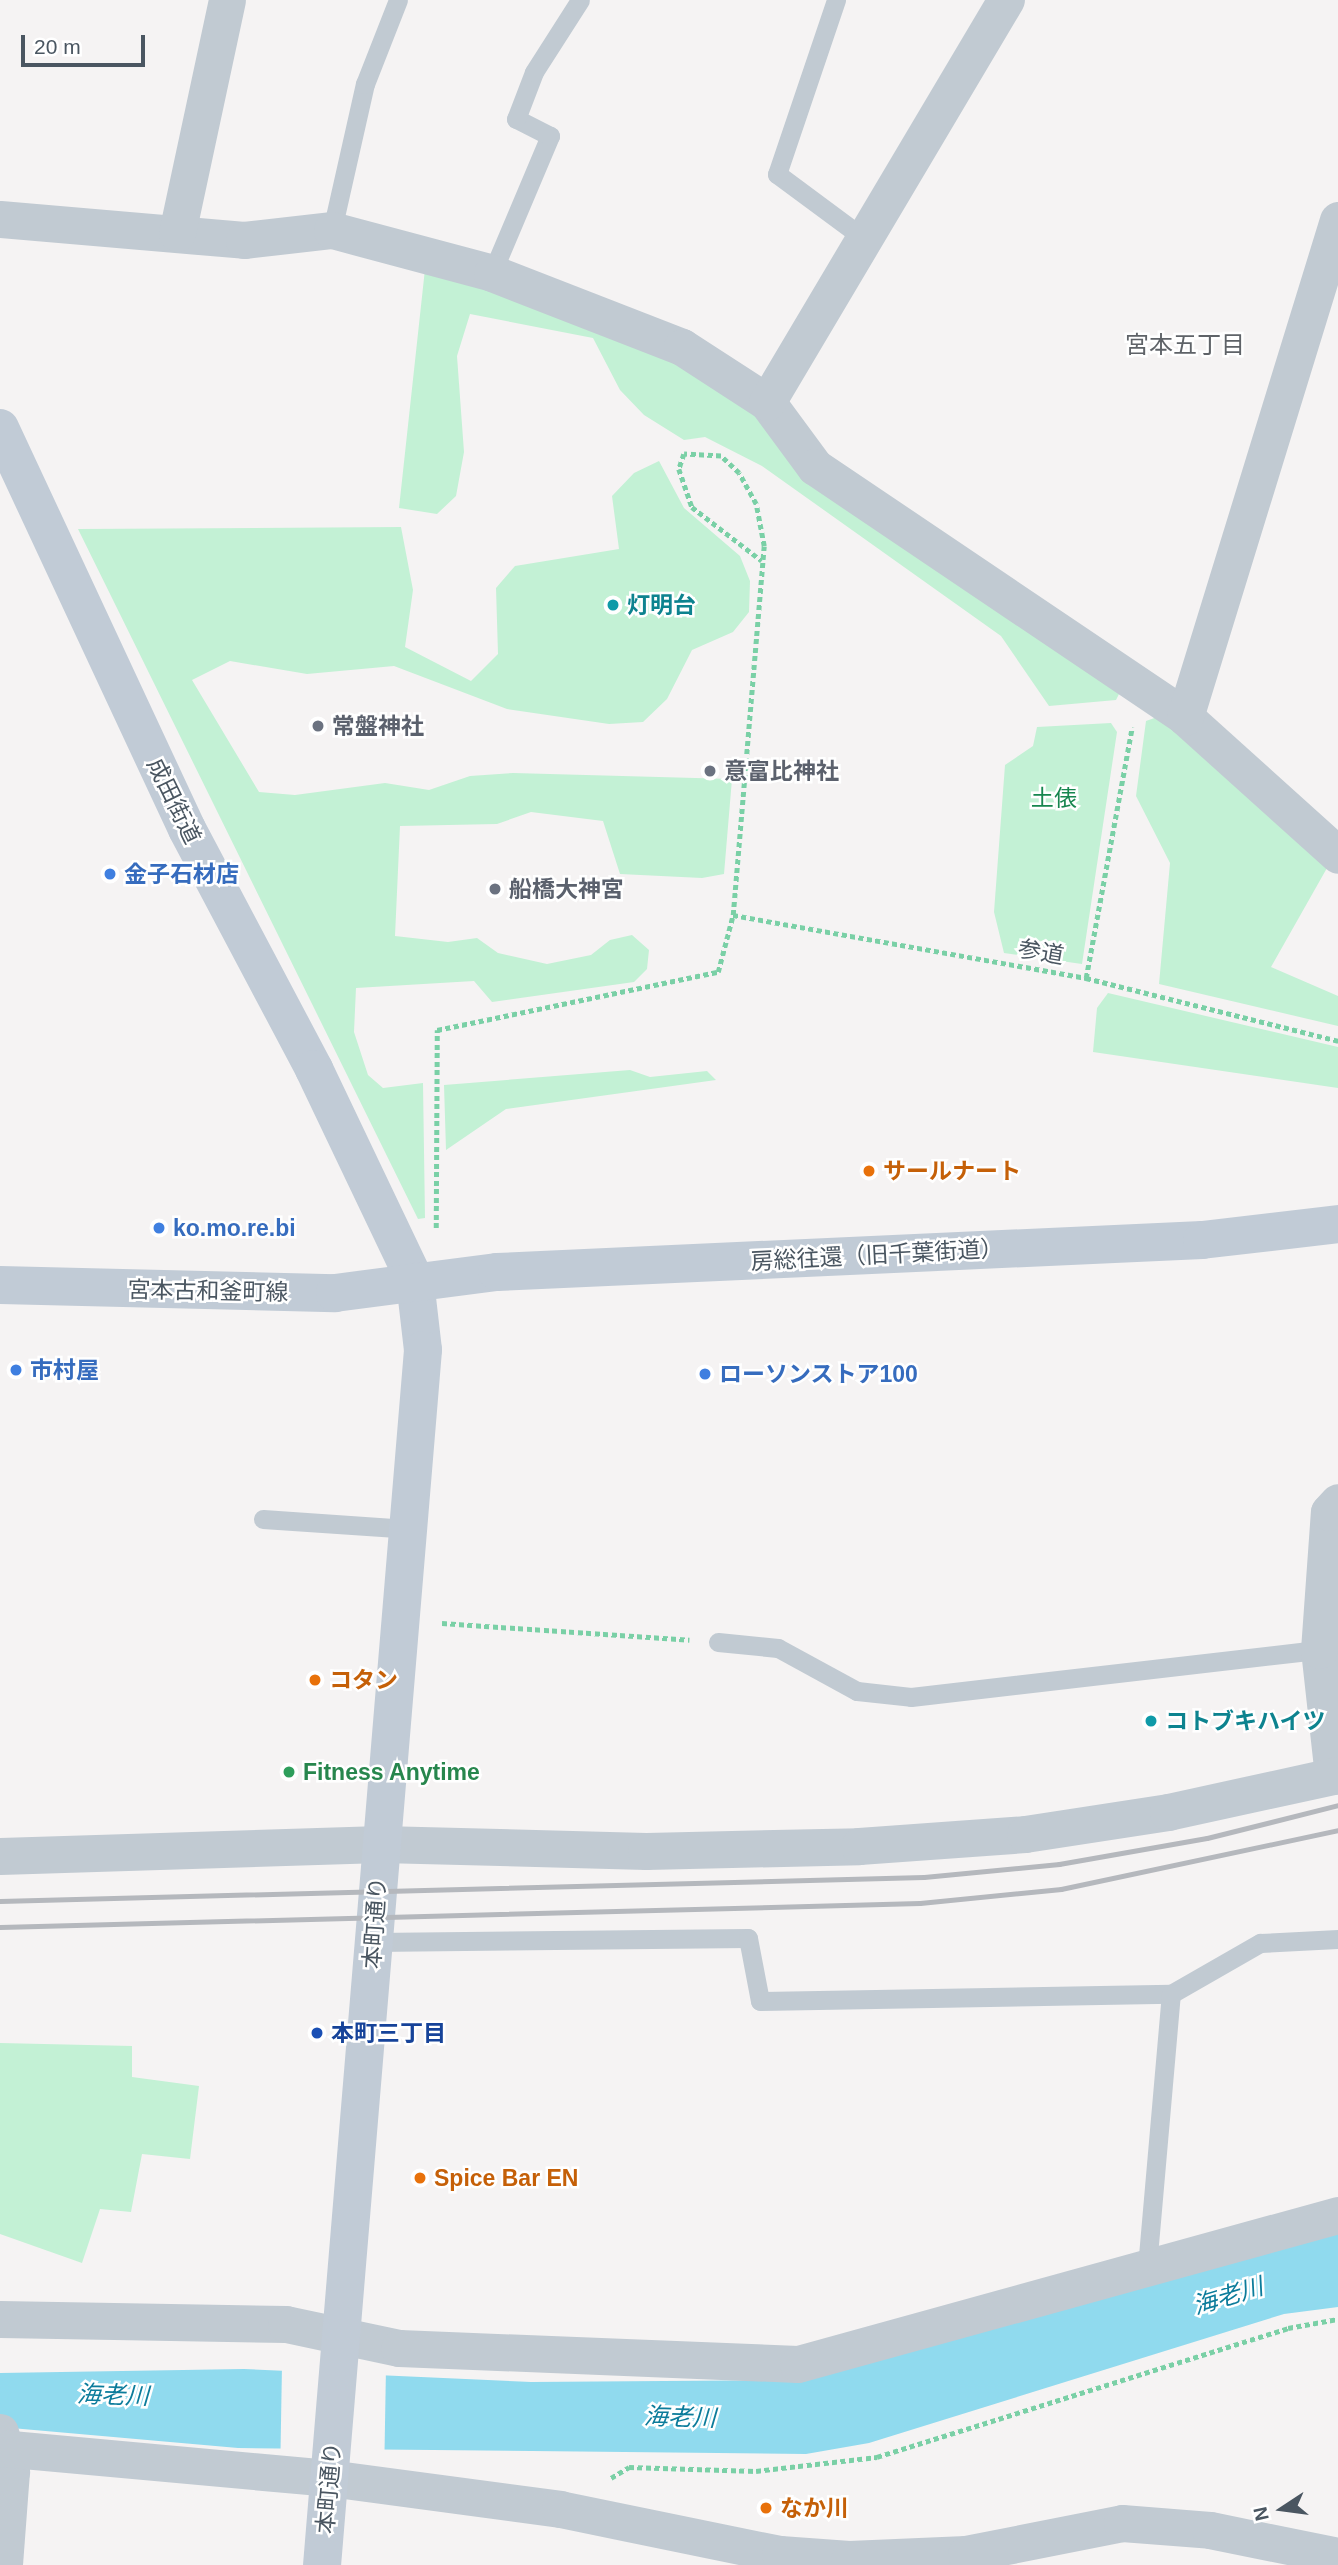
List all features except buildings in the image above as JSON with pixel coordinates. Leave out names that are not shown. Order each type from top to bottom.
[{"type":"street","points":[[177,233],[227,0]]},
{"type":"street","points":[[767,402],[1006,0]]},
{"type":"street","points":[[0,219],[244,240],[332,230],[492,273],[682,347],[767,402],[815,467],[1185,717],[1338,855]]},
{"type":"street","points":[[1185,717],[1338,220]]},
{"type":"street","name":"成田街道","points":[[0,428],[187,829],[314,1069],[415,1281]]},
{"type":"street","name":"房総往還（旧千葉街道）","points":[[415,1281],[497,1272],[1202,1240],[1338,1224]]},
{"type":"street","name":"宮本古和釜町線","points":[[0,1285],[335,1293],[415,1281]]},
{"type":"street","name":"本町通り","points":[[322,2565],[423,1350],[415,1281]]},
{"type":"street","points":[[0,1856],[381,1844],[646,1851],[900,1843],[1025,1834],[1168,1812],[1335,1775],[1319,1650],[1329,1512],[1338,1502]]},
{"type":"street","points":[[0,2319],[286,2325],[340,2350],[399,2348],[797,2364],[1338,2215]]},
{"type":"street","points":[[4,2565],[11,2471],[2,2443],[330,2468],[560,2509],[780,2554],[849,2559],[1044,2553],[1122,2524],[1210,2530],[1338,2556]]},
{"type":"lane","points":[[332,230],[365,84],[398,0]]},
{"type":"lane","points":[[492,273],[550,136],[516,119],[534,72],[580,0]]},
{"type":"lane","points":[[836,0],[777,174],[865,239]]},
{"type":"lane","points":[[263,1519],[408,1529]]},
{"type":"lane","points":[[718,1642],[778,1648],[857,1691],[911,1697],[1319,1650]]},
{"type":"lane","points":[[374,1942],[748,1938],[760,2001],[1171,1994],[1260,1943],[1338,1940]]},
{"type":"lane","points":[[1147,2267],[1171,1994]]},
{"type":"path","points":[[436,1228],[438,1030],[718,972],[733,915],[762,561],[756,504],[739,473],[721,456],[684,454],[679,469],[692,507],[762,561]]},
{"type":"path","points":[[1086,978],[1132,717]]},
{"type":"path","name":"参道","points":[[733,915],[1086,978],[1338,1041]]},
{"type":"path","points":[[442,1623],[718,1642]]},
{"type":"path","points":[[560,2509],[629,2467],[756,2471],[877,2457],[1288,2328],[1338,2319]]},
{"type":"green space","points":[[425,269],[677,354],[1121,690],[1116,700],[1049,706],[1001,636],[762,466],[705,437],[684,440],[644,415],[620,390],[593,338],[470,314],[457,356],[464,452],[456,496],[437,514],[399,508]]},
{"type":"green space","points":[[659,461],[684,508],[740,556],[750,581],[749,612],[733,632],[692,650],[667,699],[643,722],[609,724],[507,709],[394,666],[307,674],[230,661],[192,680],[259,792],[295,795],[385,783],[429,790],[470,776],[513,773],[732,779],[724,874],[702,878],[620,874],[603,821],[531,812],[497,824],[400,826],[395,936],[448,942],[477,938],[498,953],[547,964],[591,955],[610,940],[632,935],[649,950],[647,969],[634,982],[492,1002],[474,981],[356,988],[354,1032],[368,1075],[383,1088],[423,1083],[425,1218],[418,1219],[78,529],[401,527],[413,590],[405,647],[471,681],[498,654],[496,588],[515,566],[619,549],[612,496],[634,473]]},
{"type":"green space","points":[[1160,716],[1327,868],[1271,967],[1338,996],[1338,1026],[1159,984],[1170,863],[1136,796],[1146,721]]},
{"type":"green space","name":"土俵","points":[[1111,723],[1117,732],[1082,964],[1004,953],[994,912],[1005,765],[1033,746],[1037,727]]},
{"type":"green space","points":[[1108,993],[1338,1047],[1338,1088],[1093,1052],[1097,1008]]},
{"type":"green space","points":[[630,1070],[650,1077],[707,1071],[716,1080],[506,1109],[446,1150],[444,1085]]},
{"type":"green space","points":[[0,2043],[132,2046],[132,2077],[199,2086],[190,2159],[142,2154],[131,2212],[100,2209],[82,2263],[0,2234]]},
{"type":"water","name":"海老川","points":[[1338,2232],[1338,2307],[1284,2314],[869,2443],[806,2454],[238,2448],[0,2427],[0,2373],[244,2369],[531,2382],[801,2380]]},
{"type":"pier","points":[[282,2366],[386,2368],[385,2451],[281,2449]]},
{"type":"railway","points":[[0,1901],[924,1877],[1059,1864],[1207,1838],[1338,1805]]},
{"type":"railway","points":[[0,1927],[920,1903],[1061,1889],[1338,1830]]},
{"type":"place","name":"灯明台","points":[[613,605]]},
{"type":"place","name":"常盤神社","points":[[318,726]]},
{"type":"place","name":"意富比神社","points":[[710,771]]},
{"type":"place","name":"金子石材店","points":[[110,874]]},
{"type":"place","name":"船橋大神宮","points":[[495,889]]},
{"type":"place","name":"サールナート","points":[[869,1171]]},
{"type":"place","name":"ko.mo.re.bi","points":[[159,1228]]},
{"type":"place","name":"市村屋","points":[[16,1370]]},
{"type":"place","name":"ローソンストア100","points":[[705,1374]]},
{"type":"place","name":"コタン","points":[[315,1680]]},
{"type":"place","name":"コトブキハイツ","points":[[1151,1721]]},
{"type":"place","name":"Fitness Anytime","points":[[289,1772]]},
{"type":"place","name":"本町三丁目","points":[[317,2033]]},
{"type":"place","name":"Spice Bar EN","points":[[420,2178]]},
{"type":"place","name":"なか川","points":[[766,2508]]},
{"type":"district","name":"宮本五丁目","points":[[1185,345]]}]
